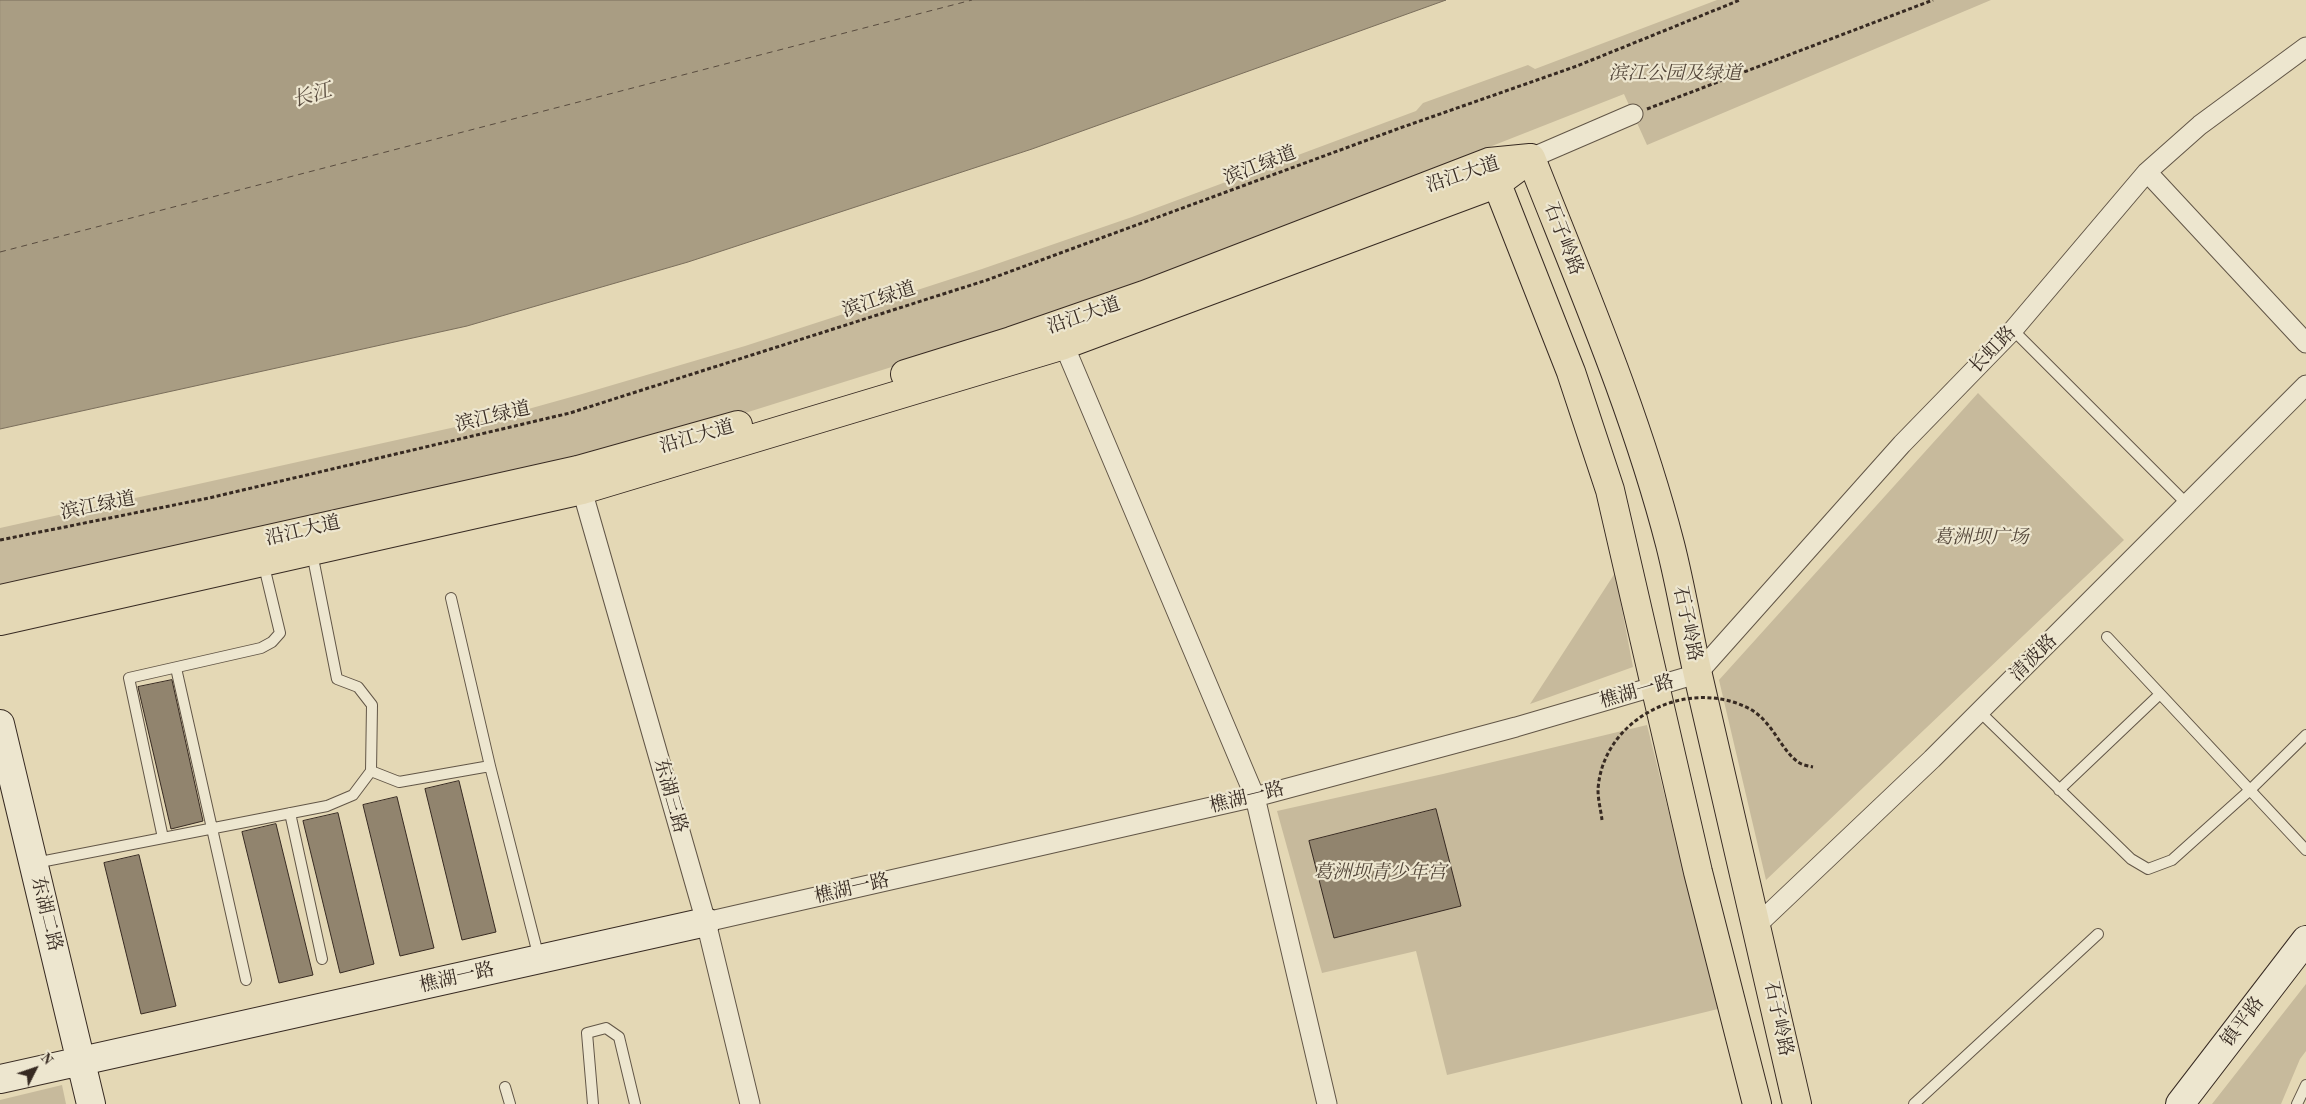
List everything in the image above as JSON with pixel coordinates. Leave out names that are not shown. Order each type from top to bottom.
[{"type":"main road","name":"沿江大道","points":[[0,621],[582,490],[1064,345],[1531,158]]},
{"type":"main road","name":"石子岭路","points":[[1531,158],[1603,340],[1633,426],[1670,544],[1797,1104]]},
{"type":"main road","name":"沿江大道","points":[[0,599],[578,470],[770,416],[1011,341],[1493,173]]},
{"type":"main road","points":[[1493,173],[1571,372],[1610,490],[1644,628],[1655,686],[1698,872],[1756,1104]]},
{"type":"street","name":"长虹路","points":[[1698,674],[1902,444],[2013,330],[2147,172],[2200,125],[2306,47]]},
{"type":"street","points":[[1531,158],[1633,114]]},
{"type":"street","points":[[2147,172],[2306,343]]},
{"type":"street","points":[[1064,345],[1255,797],[1327,1104]]},
{"type":"street","name":"清波路","points":[[1757,925],[1980,712],[2306,386]]},
{"type":"street","name":"东湖三路","points":[[582,490],[706,922],[750,1104]]},
{"type":"street","name":"樵湖一路","points":[[0,1079],[539,960],[1255,797],[1516,727],[1698,674]]},
{"type":"street","name":"东湖二路","points":[[0,724],[91,1104]]},
{"type":"street","name":"镇平路","points":[[2180,1104],[2306,940]]},
{"type":"lane","points":[[2013,330],[2187,504]]},
{"type":"lane","points":[[34,864],[327,806],[352,795],[371,771],[372,705],[358,687],[337,679],[311,550]]},
{"type":"lane","points":[[163,838],[129,678],[261,648],[272,642],[280,633],[263,561]]},
{"type":"lane","points":[[451,598],[490,766],[539,960]]},
{"type":"lane","points":[[2108,637],[2306,850]]},
{"type":"lane","points":[[176,668],[246,980]]},
{"type":"lane","points":[[2059,790],[2160,694]]},
{"type":"lane","points":[[1980,712],[2131,860],[2148,869],[2172,860],[2250,790],[2306,735]]},
{"type":"lane","points":[[371,771],[398,782],[490,766]]},
{"type":"lane","points":[[290,813],[322,959]]},
{"type":"lane","points":[[1914,1104],[2098,934]]},
{"type":"lane","points":[[593,1104],[588,1033],[606,1028],[619,1038],[634,1104]]},
{"type":"lane","points":[[2297,1104],[2306,1085]]},
{"type":"lane","points":[[505,1087],[510,1104]]},
{"type":"path","name":"滨江绿道","points":[[0,540],[209,498],[570,413],[987,280],[1400,128],[1577,66],[1740,0]]},
{"type":"path","points":[[1633,114],[1933,0]]},
{"type":"path","points":[[1602,820],[1598,791],[1601,773],[1610,750],[1617,739],[1628,725],[1648,711],[1681,700],[1697,697],[1731,700],[1751,710],[1771,727],[1800,764],[1813,767]]},
{"type":"green space","name":"滨江公园及绿道","points":[[1717,0],[1991,0],[1647,145],[1624,94],[1083,307],[745,413],[411,502],[0,589],[0,528],[496,418],[745,346],[982,269],[1132,217],[1416,111],[1423,103],[1528,65],[1535,69]]},
{"type":"green space","name":"葛洲坝广场","points":[[1978,393],[2124,540],[1766,880],[1719,680]]},
{"type":"green space","points":[[1615,573],[1633,667],[1530,704]]},
{"type":"green space","points":[[1647,725],[1718,1009],[1447,1075],[1416,951],[1322,973],[1277,811],[1443,774]]},
{"type":"green space","points":[[2306,984],[2306,1051],[2300,1059],[2281,1104],[2212,1104]]},
{"type":"green space","points":[[62,1085],[66,1104],[0,1104],[0,1100]]},
{"type":"water","name":"长江","points":[[0,0],[1446,0],[1032,149],[688,262],[467,326],[0,429]]},
{"type":"building","points":[[172,680],[203,821],[171,829],[138,687]]},
{"type":"building","points":[[459,781],[496,932],[462,940],[425,789]]},
{"type":"building","points":[[397,797],[434,948],[400,956],[363,805]]},
{"type":"building","name":"葛洲坝青少年宫","points":[[1436,809],[1461,906],[1334,938],[1309,841]]},
{"type":"building","points":[[338,813],[374,964],[340,973],[303,821]]},
{"type":"building","points":[[276,824],[313,975],[279,983],[242,832]]},
{"type":"building","points":[[139,855],[176,1006],[141,1014],[104,863]]},
{"type":"ferry route","points":[[0,252],[972,0]]}]
